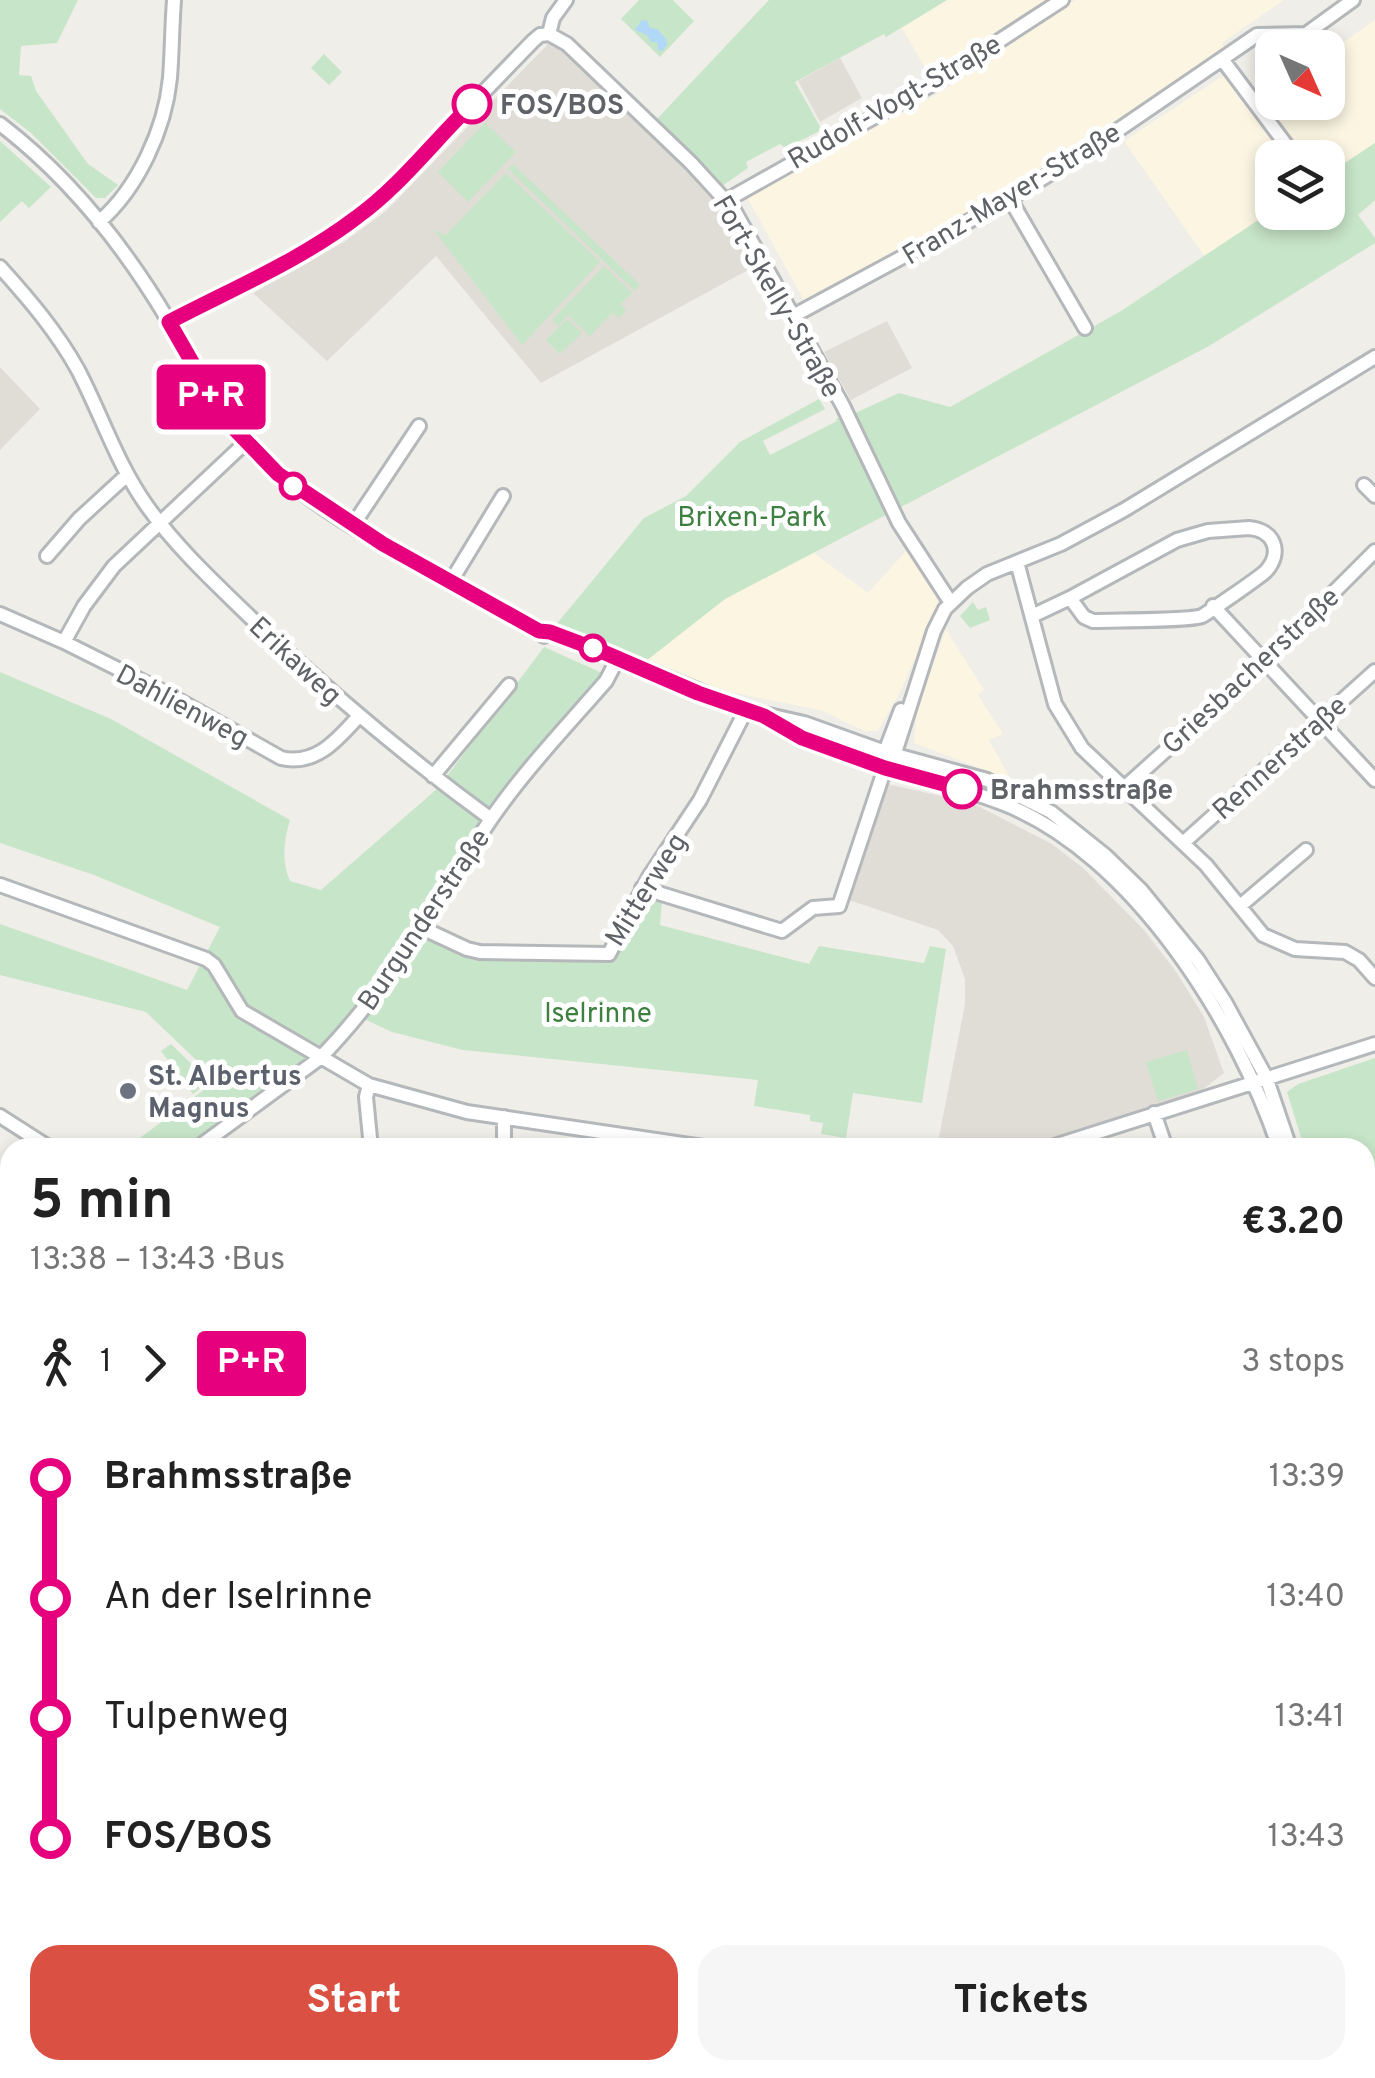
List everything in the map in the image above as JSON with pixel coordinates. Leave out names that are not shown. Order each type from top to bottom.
[{"type":"street","points":[[99,222],[138,170],[161,118],[170,80],[174,0]]},
{"type":"street","points":[[169,322],[324,240],[358,217],[532,41],[549,34],[566,0]]},
{"type":"street","name":"Rudolf-Vogt-Straße","points":[[726,200],[930,84],[1062,0]]},
{"type":"street","name":"Franz-Mayer-Straße","points":[[794,316],[1010,200],[1106,140],[1257,35],[1306,34],[1353,0]]},
{"type":"street","name":"Fort-Skelly-Straße","points":[[549,34],[568,44],[726,200],[843,406],[899,523],[951,603]]},
{"type":"street","points":[[1222,60],[1282,140]]},
{"type":"street","points":[[0,124],[57,175],[99,222],[169,322],[213,400],[245,443],[292,485],[353,525],[547,638],[764,716],[804,723],[891,754],[987,780],[1051,812],[1141,890],[1198,960],[1260,1079],[1286,1138]]},
{"type":"street","points":[[1010,200],[1085,328]]},
{"type":"street","name":"Erikaweg","points":[[0,267],[47,321],[68,354],[127,475],[160,524],[239,606],[358,717],[491,819]]},
{"type":"street","points":[[642,888],[782,930],[813,908],[839,906],[891,754],[903,706],[910,698],[934,631],[951,603],[977,580],[1061,544],[1152,494],[1375,358]]},
{"type":"street","points":[[353,525],[419,426]]},
{"type":"street","points":[[64,642],[107,575],[245,443]]},
{"type":"street","points":[[47,556],[79,519],[127,475]]},
{"type":"street","points":[[450,583],[502,496]]},
{"type":"street","points":[[1032,616],[1195,534],[1262,529],[1270,535],[1275,552],[1266,570],[1201,616],[1093,621],[1084,617],[1070,598]]},
{"type":"street","name":"Griesbacherstraße","points":[[1124,788],[1264,662],[1375,552]]},
{"type":"street","points":[[1017,562],[1051,693],[1066,726],[1082,748],[1183,842],[1263,935],[1295,949],[1345,952],[1359,960],[1375,978]]},
{"type":"street","points":[[1213,606],[1375,780]]},
{"type":"street","name":"Dahlienweg","points":[[0,614],[166,693],[282,758],[318,755],[358,717]]},
{"type":"street","name":"Burgunderstraße","points":[[211,1138],[320,1058],[350,1025],[422,928],[491,819],[606,681],[617,660]]},
{"type":"street","name":"Rennerstraße","points":[[1183,842],[1375,671]]},
{"type":"street","points":[[433,776],[509,685]]},
{"type":"street","name":"Mitterweg","points":[[422,928],[480,952],[609,954],[642,888],[693,812],[746,710]]},
{"type":"street","points":[[764,716],[802,738],[1010,806],[1042,823],[1100,868],[1163,934],[1189,969],[1260,1079],[1276,1138]]},
{"type":"street","points":[[1240,906],[1306,850]]},
{"type":"street","points":[[0,884],[214,964],[242,1010],[369,1085],[430,1104],[641,1138]]},
{"type":"street","points":[[1078,1138],[1375,1044]]},
{"type":"street","points":[[369,1085],[366,1097],[371,1138]]},
{"type":"street","points":[[1154,1113],[1163,1138]]},
{"type":"street","points":[[504,1118],[504,1138]]},
{"type":"street","points":[[3,1122],[32,1138]]},
{"type":"shaded area","points":[[947,0],[1050,0],[931,78],[902,28]]},
{"type":"shaded area","points":[[1075,0],[1284,0],[1222,43],[1227,52],[1057,167],[807,306],[747,197],[943,91]]},
{"type":"shaded area","points":[[1375,20],[1375,143],[1345,163],[1345,140],[1255,140],[1255,223],[1205,257],[1124,141],[1226,74],[1255,97],[1255,120],[1345,120],[1345,41]]},
{"type":"shaded area","points":[[551,41],[559,44],[714,193],[759,264],[541,383],[436,256],[327,361],[253,293],[344,242],[386,211]]},
{"type":"shaded area","points":[[840,58],[862,98],[820,122],[798,81]]},
{"type":"shaded area","points":[[887,321],[912,368],[851,400],[824,352]]},
{"type":"shaded area","points":[[0,367],[40,409],[0,450]]},
{"type":"shaded area","points":[[811,551],[868,593],[906,551],[937,598],[938,605],[901,690],[878,731],[865,731],[820,710],[715,689],[646,661],[725,599]]},
{"type":"shaded area","points":[[946,629],[984,690],[978,695],[1003,734],[989,740],[1011,780],[914,743],[917,708]]},
{"type":"shaded area","points":[[887,784],[972,803],[1052,844],[1083,868],[1144,930],[1204,1017],[1224,1073],[1198,1093],[1055,1138],[939,1138],[965,1004],[965,979],[953,946],[938,930],[849,900]]},
{"type":"green space","points":[[0,0],[78,0],[57,43],[21,46],[19,75],[31,76],[36,91],[88,164],[118,185],[105,198],[96,198],[31,133],[0,109]]},
{"type":"green space","points":[[639,0],[673,0],[694,21],[660,57],[621,19]]},
{"type":"green space","points":[[769,0],[947,0],[886,37],[884,34],[795,82],[822,130],[785,148],[780,144],[746,162],[748,168],[722,186],[657,119]]},
{"type":"green space","points":[[324,54],[342,72],[329,85],[311,68]]},
{"type":"green space","points":[[485,123],[516,152],[468,202],[438,172]]},
{"type":"green space","points":[[0,141],[51,187],[29,208],[22,201],[0,222]]},
{"type":"green space","name":"Brixen-Park","points":[[1375,143],[1375,200],[1358,215],[1375,243],[1209,346],[725,599],[646,661],[555,626],[644,518],[686,496],[740,442],[819,399],[825,409],[763,441],[770,455],[837,421],[836,418],[842,419],[899,393],[950,407],[1121,311],[1255,222],[1255,230],[1345,230],[1345,163]]},
{"type":"green space","points":[[513,164],[640,285],[635,291],[508,169]]},
{"type":"green space","points":[[506,173],[600,262],[522,345],[434,230],[446,235]]},
{"type":"green space","points":[[604,266],[632,293],[621,304],[626,311],[619,318],[612,313],[590,336],[568,315],[558,326],[552,320]]},
{"type":"green space","points":[[567,319],[582,333],[560,354],[546,340]]},
{"type":"green space","points":[[973,602],[978,610],[986,607],[990,620],[970,628],[960,616]]},
{"type":"green space","points":[[544,647],[602,673],[492,806],[392,961],[346,1023],[321,1049],[199,1138],[140,1138],[217,1080],[146,1012],[0,975],[0,924],[187,990],[220,927],[94,875],[0,843],[0,672],[111,719],[290,820],[284,850],[290,881],[321,890],[438,788]]},
{"type":"green space","name":"Iselrinne","points":[[645,899],[662,901],[660,925],[809,964],[819,946],[924,963],[930,946],[946,949],[922,1103],[853,1093],[846,1138],[821,1134],[823,1123],[810,1121],[810,1115],[754,1106],[758,1080],[463,1050],[392,1032],[364,1019],[423,935],[477,957],[613,959]]},
{"type":"green space","points":[[171,1044],[209,1081],[193,1094],[161,1051]]},
{"type":"green space","points":[[1187,1050],[1198,1089],[1158,1101],[1146,1062]]},
{"type":"green space","points":[[1375,1058],[1375,1138],[1301,1138],[1287,1092],[1298,1084]]},
{"type":"water","points":[[647,20],[650,28],[657,29],[666,39],[662,51],[658,50],[657,42],[635,30],[641,21]]},
{"type":"bus line","name":"P+R","points":[[472,104],[358,217],[324,240],[169,322],[224,418],[254,453],[301,492],[383,544],[539,631],[764,716],[802,738],[885,768],[962,789]]},
{"type":"place","name":"FOS/BOS","points":[[472,104]]},
{"type":"place","name":"Brahmsstraße","points":[[962,789]]},
{"type":"place","name":"St. Albertus Magnus","points":[[128,1091]]}]
